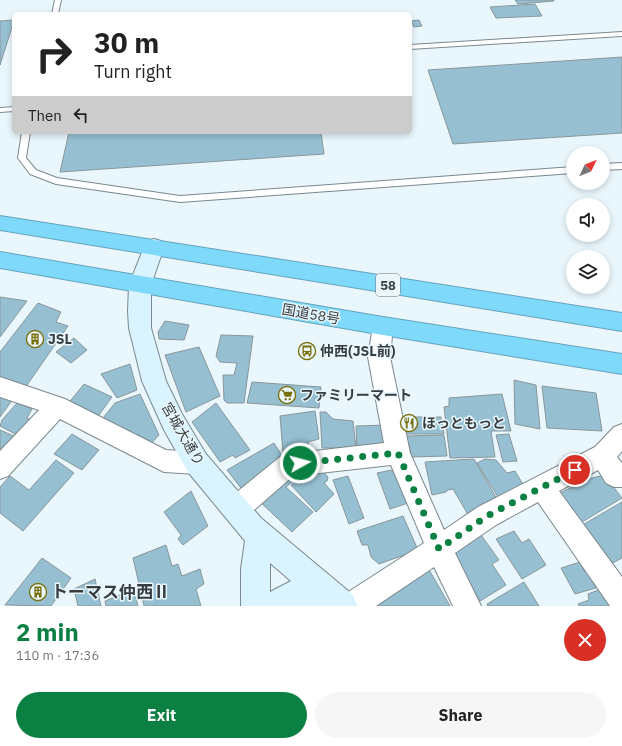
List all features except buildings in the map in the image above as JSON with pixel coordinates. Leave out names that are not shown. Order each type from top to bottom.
[{"type":"highway","name":"58","points":[[0,223],[622,322]]},
{"type":"highway","name":"国道58号","points":[[0,260],[383,326],[622,364]]},
{"type":"street","name":"宮城大通り","points":[[154,247],[140,285],[140,328],[154,381],[172,422],[196,463],[260,537],[333,599]]},
{"type":"street","points":[[383,326],[379,357],[398,453],[439,549],[467,606]]},
{"type":"street","points":[[0,386],[57,406],[164,461],[196,463]]},
{"type":"street","points":[[0,468],[57,406]]},
{"type":"street","points":[[352,606],[487,516],[542,488],[615,473],[622,435]]},
{"type":"street","points":[[236,509],[288,465],[398,453]]},
{"type":"street","points":[[542,488],[622,600]]},
{"type":"street","points":[[260,537],[255,569],[257,604],[291,596],[305,590],[333,599]]},
{"type":"lane","points":[[55,12],[58,0]]},
{"type":"lane","points":[[412,47],[622,34]]},
{"type":"lane","points":[[0,110],[12,109]]},
{"type":"lane","points":[[26,134],[22,158],[33,172],[56,181],[180,199],[566,171]]},
{"type":"lane","points":[[610,167],[622,166]]},
{"type":"place","name":"JSL","points":[[35,339]]},
{"type":"place","name":"仲西(JSL前)","points":[[307,351]]},
{"type":"place","name":"ファミリーマート","points":[[287,395]]},
{"type":"place","name":"ほっともっと","points":[[409,423]]},
{"type":"place","name":"トーマス仲西Ⅱ","points":[[38,592]]},
{"type":"route","points":[[300,463],[398,453],[439,549],[487,516],[575,470]]}]
